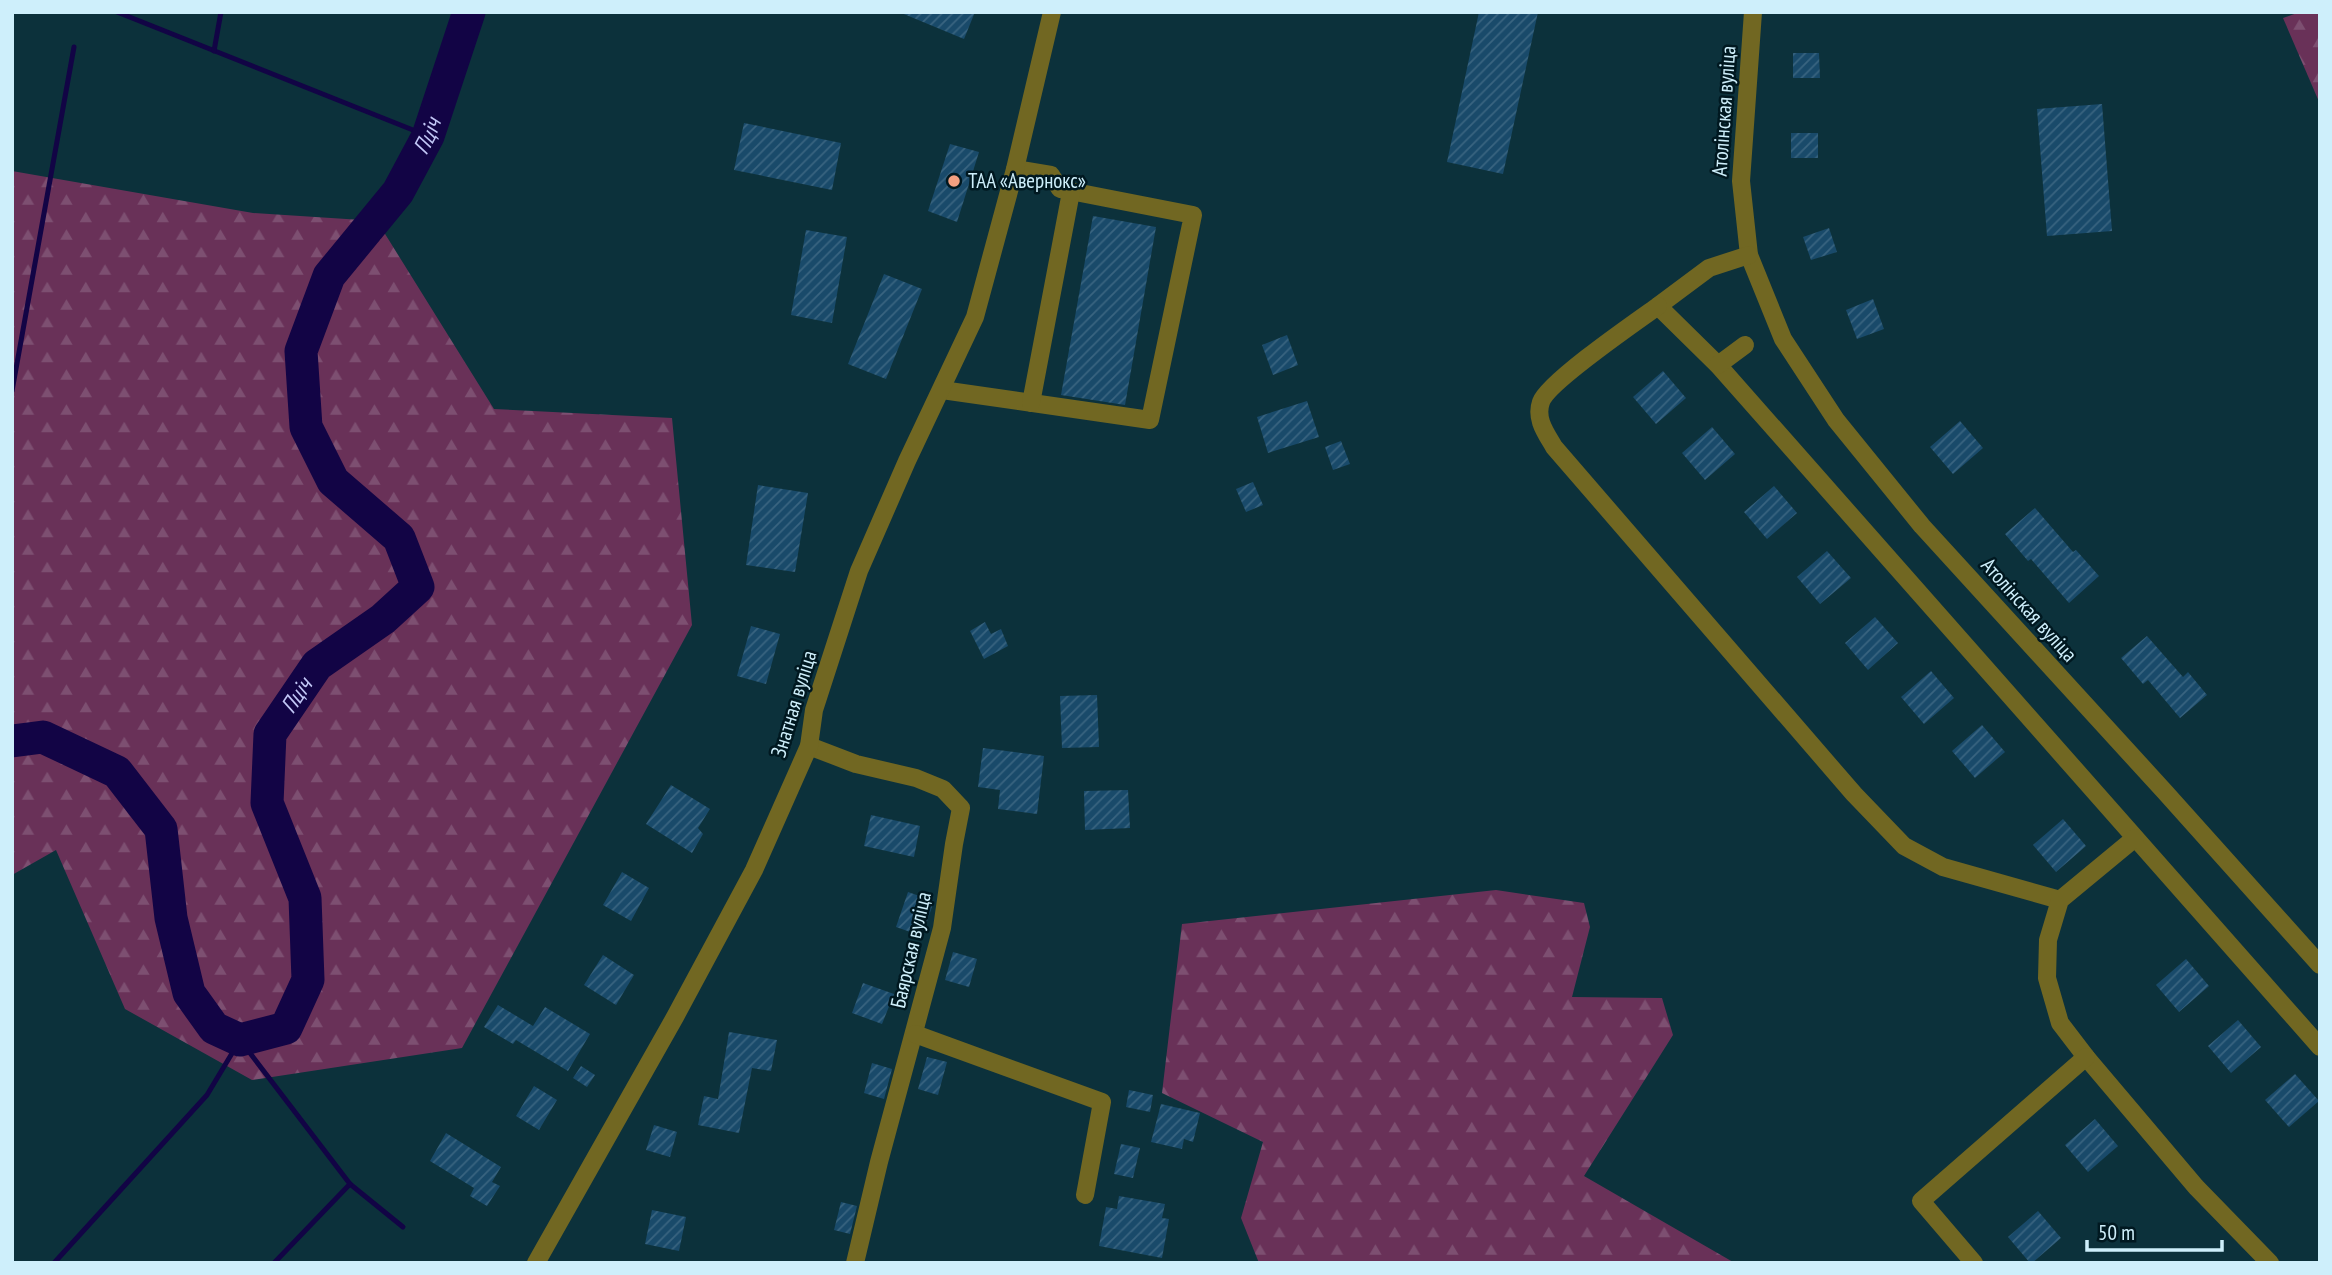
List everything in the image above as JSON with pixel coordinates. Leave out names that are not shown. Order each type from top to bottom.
[{"type":"street","name":"Знатная вуліца","points":[[536,1263],[754,870],[809,746],[814,710],[859,571],[975,317],[1015,169],[1052,12]]},
{"type":"street","name":"Атолінская вуліца","points":[[1753,12],[1741,181],[1749,255],[1783,339],[1836,420],[1922,526],[2320,965]]},
{"type":"street","points":[[942,390],[1150,420],[1193,215],[1060,189],[1051,175],[1015,169]]},
{"type":"street","points":[[1031,403],[1071,191]]},
{"type":"street","points":[[1749,255],[1709,268],[1562,377],[1541,400],[1540,422],[1554,447],[1854,794],[1905,846],[1943,867],[2060,900]]},
{"type":"street","points":[[1658,306],[1718,365],[2320,1047]]},
{"type":"street","points":[[1718,365],[1745,345]]},
{"type":"street","name":"Баярская вуліца","points":[[809,746],[856,764],[916,778],[943,789],[961,808],[942,928],[879,1162],[855,1263]]},
{"type":"street","points":[[2135,838],[2060,900],[2048,940],[2047,978],[2060,1023],[2196,1187],[2270,1263]]},
{"type":"street","points":[[915,1034],[1102,1102],[1084,1195]]},
{"type":"street","points":[[1974,1263],[1921,1201],[2086,1057]]},
{"type":"green space","points":[[2300,12],[2320,12],[2320,104],[2283,18]]},
{"type":"green space","points":[[12,171],[253,213],[377,221],[494,409],[672,418],[692,625],[462,1048],[252,1080],[125,1009],[56,850],[12,875]]},
{"type":"green space","points":[[1496,890],[1584,903],[1590,927],[1572,997],[1662,998],[1673,1035],[1584,1176],[1733,1262],[1259,1263],[1241,1218],[1263,1142],[1162,1093],[1182,924]]},
{"type":"building","points":[[899,12],[975,12],[964,39]]},
{"type":"building","points":[[1479,12],[1538,12],[1503,174],[1447,162]]},
{"type":"building","points":[[1793,53],[1819,53],[1820,78],[1793,78]]},
{"type":"building","points":[[2102,104],[2112,231],[2047,236],[2037,109]]},
{"type":"building","points":[[744,123],[841,143],[832,190],[734,170]]},
{"type":"building","points":[[1791,133],[1818,133],[1818,158],[1791,158]]},
{"type":"building","name":"ТАА «Авернокс»","points":[[950,144],[979,152],[957,222],[928,211]]},
{"type":"building","points":[[1093,216],[1156,227],[1125,405],[1061,395]]},
{"type":"building","points":[[1829,228],[1837,252],[1811,260],[1803,237]]},
{"type":"building","points":[[806,230],[847,237],[832,323],[791,315]]},
{"type":"building","points":[[884,274],[922,289],[886,379],[848,364]]},
{"type":"building","points":[[1873,299],[1884,329],[1857,339],[1846,310]]},
{"type":"building","points":[[1287,335],[1298,365],[1273,375],[1262,345]]},
{"type":"building","points":[[1663,371],[1686,398],[1656,424],[1633,397]]},
{"type":"building","points":[[1307,401],[1319,437],[1268,453],[1257,417]]},
{"type":"building","points":[[1960,421],[1983,448],[1953,474],[1930,447]]},
{"type":"building","points":[[1712,427],[1735,454],[1705,480],[1682,453]]},
{"type":"building","points":[[1341,441],[1350,464],[1333,470],[1325,447]]},
{"type":"building","points":[[1253,482],[1263,505],[1246,512],[1236,489]]},
{"type":"building","points":[[758,485],[808,493],[795,572],[746,565]]},
{"type":"building","points":[[1774,486],[1797,513],[1767,539],[1744,512]]},
{"type":"building","points":[[2035,508],[2073,552],[2076,550],[2099,576],[2069,603],[2005,534]]},
{"type":"building","points":[[1827,551],[1851,578],[1820,604],[1797,577]]},
{"type":"building","points":[[1875,617],[1898,643],[1868,670],[1845,643]]},
{"type":"building","points":[[985,622],[991,634],[1001,629],[1008,646],[984,659],[970,631]]},
{"type":"building","points":[[751,626],[780,634],[766,684],[737,676]]},
{"type":"building","points":[[2147,636],[2183,677],[2188,672],[2207,695],[2180,718],[2148,680],[2143,684],[2121,658]]},
{"type":"building","points":[[1931,671],[1954,698],[1924,724],[1901,697]]},
{"type":"building","points":[[1097,695],[1099,747],[1062,748],[1060,696]]},
{"type":"building","points":[[1982,725],[2005,752],[1975,778],[1952,751]]},
{"type":"building","points":[[983,748],[1044,756],[1037,814],[998,809],[1000,790],[978,787]]},
{"type":"building","points":[[671,785],[710,809],[698,828],[703,834],[692,853],[646,824]]},
{"type":"building","points":[[1128,790],[1130,828],[1085,830],[1084,791]]},
{"type":"building","points":[[871,815],[920,826],[914,857],[864,846]]},
{"type":"building","points":[[2063,819],[2086,846],[2056,872],[2033,845]]},
{"type":"building","points":[[622,872],[649,888],[631,921],[603,905]]},
{"type":"building","points":[[908,892],[934,901],[922,936],[896,927]]},
{"type":"building","points":[[953,952],[977,959],[969,987],[945,980]]},
{"type":"building","points":[[603,955],[634,975],[616,1005],[584,985]]},
{"type":"building","points":[[2186,959],[2209,986],[2179,1012],[2156,985]]},
{"type":"building","points":[[863,983],[894,994],[882,1024],[852,1013]]},
{"type":"building","points":[[498,1005],[533,1026],[545,1007],[590,1034],[568,1071],[516,1040],[513,1044],[484,1027]]},
{"type":"building","points":[[2238,1020],[2261,1047],[2231,1073],[2208,1046]]},
{"type":"building","points":[[729,1032],[777,1040],[771,1071],[752,1068],[739,1133],[698,1125],[704,1096],[718,1099]]},
{"type":"building","points":[[927,1057],[947,1062],[938,1095],[918,1089]]},
{"type":"building","points":[[872,1063],[892,1069],[884,1099],[864,1093]]},
{"type":"building","points":[[581,1066],[595,1075],[587,1087],[573,1078]]},
{"type":"building","points":[[2295,1074],[2319,1101],[2289,1127],[2265,1100]]},
{"type":"building","points":[[534,1086],[557,1100],[539,1130],[516,1116]]},
{"type":"building","points":[[1129,1090],[1153,1095],[1150,1112],[1126,1107]]},
{"type":"building","points":[[1161,1104],[1200,1113],[1193,1142],[1184,1139],[1182,1149],[1151,1142]]},
{"type":"building","points":[[2095,1119],[2118,1146],[2088,1172],[2065,1145]]},
{"type":"building","points":[[654,1125],[677,1132],[670,1157],[646,1150]]},
{"type":"building","points":[[446,1133],[501,1167],[492,1182],[500,1186],[487,1206],[470,1196],[474,1188],[430,1161]]},
{"type":"building","points":[[1121,1144],[1140,1148],[1133,1178],[1114,1174]]},
{"type":"building","points":[[1119,1196],[1165,1204],[1162,1218],[1169,1219],[1162,1258],[1099,1246],[1106,1207],[1117,1209]]},
{"type":"building","points":[[841,1202],[857,1206],[850,1234],[834,1230]]},
{"type":"building","points":[[652,1210],[686,1217],[679,1251],[645,1244]]},
{"type":"building","points":[[2038,1211],[2061,1238],[2030,1263],[2008,1237]]},
{"type":"waterway","points":[[117,12],[428,136]]},
{"type":"waterway","points":[[214,51],[221,12]]},
{"type":"waterway","name":"Пціч","points":[[12,741],[43,737],[117,772],[161,829],[171,918],[189,993],[214,1028],[240,1040],[286,1028],[308,980],[305,898],[267,803],[270,734],[317,665],[383,619],[418,587],[399,538],[333,481],[306,427],[301,351],[329,276],[398,192],[428,136],[469,12]]},
{"type":"waterway","points":[[12,391],[74,47]]},
{"type":"waterway","name":"Пціч","points":[[54,1263],[207,1095],[240,1040],[350,1184],[274,1263]]},
{"type":"waterway","points":[[350,1184],[403,1227]]},
{"type":"place","name":"ТАА «Авернокс»","points":[[954,181]]}]
